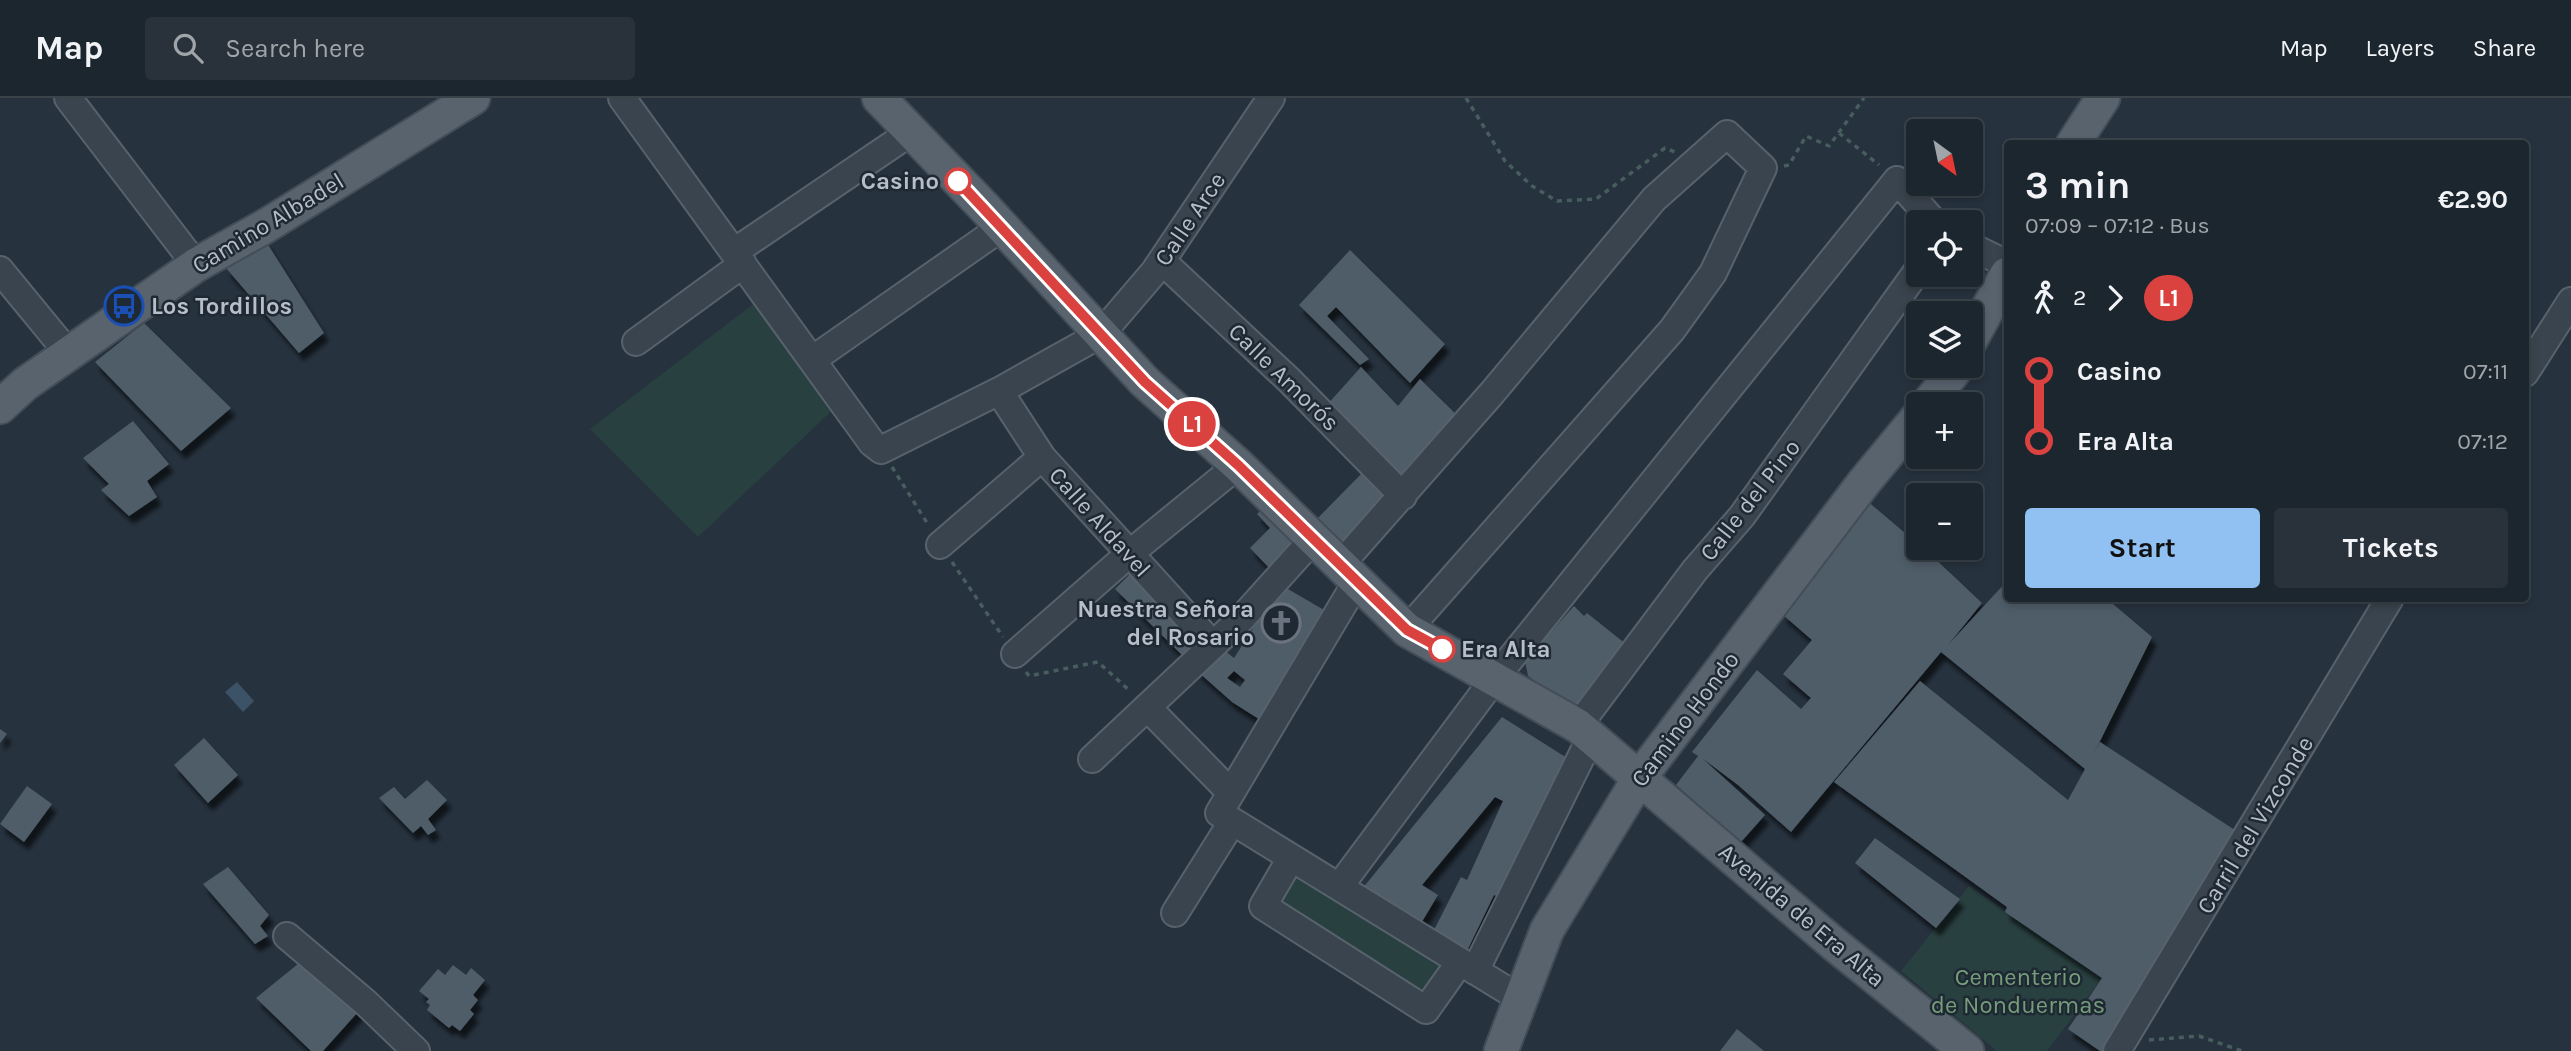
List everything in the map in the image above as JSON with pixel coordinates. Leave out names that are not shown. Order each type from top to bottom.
[{"type":"main road","name":"Camino Albadel","points":[[0,407],[25,384],[196,265],[264,227],[473,98]]},
{"type":"main road","name":"Avenida de Era Alta","points":[[879,98],[1145,382],[1238,465],[1407,630],[1584,732],[1824,935],[1967,1051]]},
{"type":"main road","points":[[2076,140],[2103,98]]},
{"type":"main road","points":[[1983,317],[2004,279]]},
{"type":"main road","points":[[1937,392],[1949,378]]},
{"type":"main road","name":"Camino Hondo","points":[[1501,1051],[1547,930],[1640,777],[1857,491],[1906,431]]},
{"type":"street","points":[[68,98],[196,265]]},
{"type":"street","points":[[622,98],[872,443],[881,450],[999,391],[1101,334]]},
{"type":"street","name":"Calle Arce","points":[[1101,334],[1162,261],[1271,98]]},
{"type":"street","points":[[636,342],[738,258],[911,132]]},
{"type":"street","points":[[1407,630],[1672,330],[1713,273],[1763,168],[1727,134],[1654,199],[1403,496],[1349,572],[1219,813],[1521,999]]},
{"type":"street","points":[[1339,887],[1494,679],[1897,180],[1923,210]]},
{"type":"street","points":[[812,360],[1002,227]]},
{"type":"street","points":[[1983,252],[2004,263]]},
{"type":"street","name":"Calle Amorós","points":[[1162,261],[1289,380],[1403,496]]},
{"type":"street","points":[[0,270],[69,354]]},
{"type":"street","name":"Calle del Pino","points":[[1292,858],[1262,906],[1426,1010],[1467,966],[1584,732],[1695,570],[1742,516],[1906,287]]},
{"type":"street","points":[[2529,367],[2571,301]]},
{"type":"street","name":"Calle Aldavel","points":[[999,391],[1042,457],[1212,645]]},
{"type":"street","points":[[940,545],[1042,457]]},
{"type":"street","points":[[1014,654],[1129,554],[1238,465]]},
{"type":"street","points":[[1092,759],[1242,618],[1314,538]]},
{"type":"street","name":"Carril del Vizconde","points":[[2120,1046],[2388,602]]},
{"type":"street","points":[[1147,707],[1231,793]]},
{"type":"street","points":[[1175,913],[1232,822]]},
{"type":"street","points":[[287,936],[366,1003],[415,1051]]},
{"type":"path","points":[[1466,98],[1505,161],[1532,186],[1557,201],[1596,199],[1665,148],[1697,160]]},
{"type":"path","points":[[1763,168],[1789,165],[1806,136],[1829,146],[1864,98]]},
{"type":"path","points":[[1838,133],[1897,180]]},
{"type":"path","points":[[881,450],[940,545],[1029,676],[1098,662],[1147,707]]},
{"type":"path","points":[[2120,1046],[2199,1036],[2242,1051]]},
{"type":"green space","points":[[756,302],[836,407],[698,537],[590,429]]},
{"type":"green space","points":[[1294,868],[1443,965],[1421,992],[1274,895]]},
{"type":"green space","name":"Cementerio de Nonduermas","points":[[1969,886],[2102,978],[2047,1051],[1997,1051],[1901,971]]},
{"type":"water","points":[[237,682],[254,701],[243,712],[225,692]]},
{"type":"building","points":[[265,240],[324,333],[299,353],[226,268]]},
{"type":"building","points":[[1350,250],[1445,344],[1410,383],[1336,307],[1327,316],[1369,359],[1360,365],[1299,305]]},
{"type":"building","points":[[144,323],[231,408],[181,451],[95,362]]},
{"type":"building","points":[[1361,367],[1398,406],[1420,379],[1462,420],[1404,488],[1326,406]]},
{"type":"building","points":[[133,421],[169,464],[147,481],[157,497],[129,516],[101,490],[109,484],[83,458]]},
{"type":"building","points":[[1366,469],[1393,496],[1343,552],[1313,523]]},
{"type":"building","points":[[1866,500],[1906,534],[1906,560],[1936,560],[1982,603],[1948,645],[2004,584],[2004,602],[2111,602],[2152,637],[2094,753],[2100,742],[2244,836],[2111,1051],[2100,1051],[2068,1029],[2102,978],[2005,912],[2007,907],[1834,782],[1920,681],[2068,800],[2085,769],[1941,652],[1791,832],[1738,785],[1702,758],[1765,815],[1741,842],[1676,785],[1698,756],[1692,752],[1757,670],[1801,709],[1811,698],[1783,674],[1812,640],[1782,614]]},
{"type":"building","points":[[1267,504],[1305,543],[1275,574],[1250,548],[1270,528],[1257,514]]},
{"type":"building","points":[[1132,572],[1200,647],[1184,657],[1115,589]]},
{"type":"building","points":[[1281,585],[1324,610],[1278,688],[1262,721],[1232,702],[1196,670],[1219,646],[1234,658]],"holes":[[[1234,671],[1245,680],[1240,687],[1227,678]]]},
{"type":"building","points":[[1574,606],[1584,616],[1587,613],[1632,649],[1574,710],[1528,676],[1525,661]]},
{"type":"building","points":[[1502,717],[1567,758],[1499,897],[1494,895],[1467,951],[1433,932],[1461,877],[1467,880],[1503,801],[1495,797],[1422,885],[1438,895],[1420,925],[1362,889]]},
{"type":"building","points":[[0,729],[7,734],[0,743]]},
{"type":"building","points":[[204,738],[238,775],[208,803],[174,765]]},
{"type":"building","points":[[427,780],[447,800],[428,819],[436,830],[428,835],[421,826],[413,833],[379,798],[394,787],[405,799]]},
{"type":"building","points":[[27,786],[52,804],[24,842],[0,824]]},
{"type":"building","points":[[1875,838],[1960,899],[1936,928],[1855,863]]},
{"type":"building","points":[[228,867],[269,915],[260,926],[268,936],[255,944],[203,884]]},
{"type":"building","points":[[309,955],[366,1003],[323,1051],[311,1051],[256,998]]},
{"type":"building","points":[[453,965],[466,975],[471,968],[485,980],[473,995],[478,1000],[470,1010],[474,1014],[460,1031],[452,1025],[449,1028],[427,1010],[430,1005],[426,1002],[429,999],[419,991],[438,969],[445,975]]},
{"type":"building","points":[[1737,1029],[1764,1051],[1720,1051]]},
{"type":"bus line","name":"L1","points":[[958,181],[1145,382],[1238,465],[1407,630],[1442,649]]},
{"type":"place","name":"Casino","points":[[958,181]]},
{"type":"place","name":"Los Tordillos","points":[[124,306]]},
{"type":"place","name":"Nuestra Señora del Rosario","points":[[1281,623]]},
{"type":"place","name":"Era Alta","points":[[1442,649]]}]
